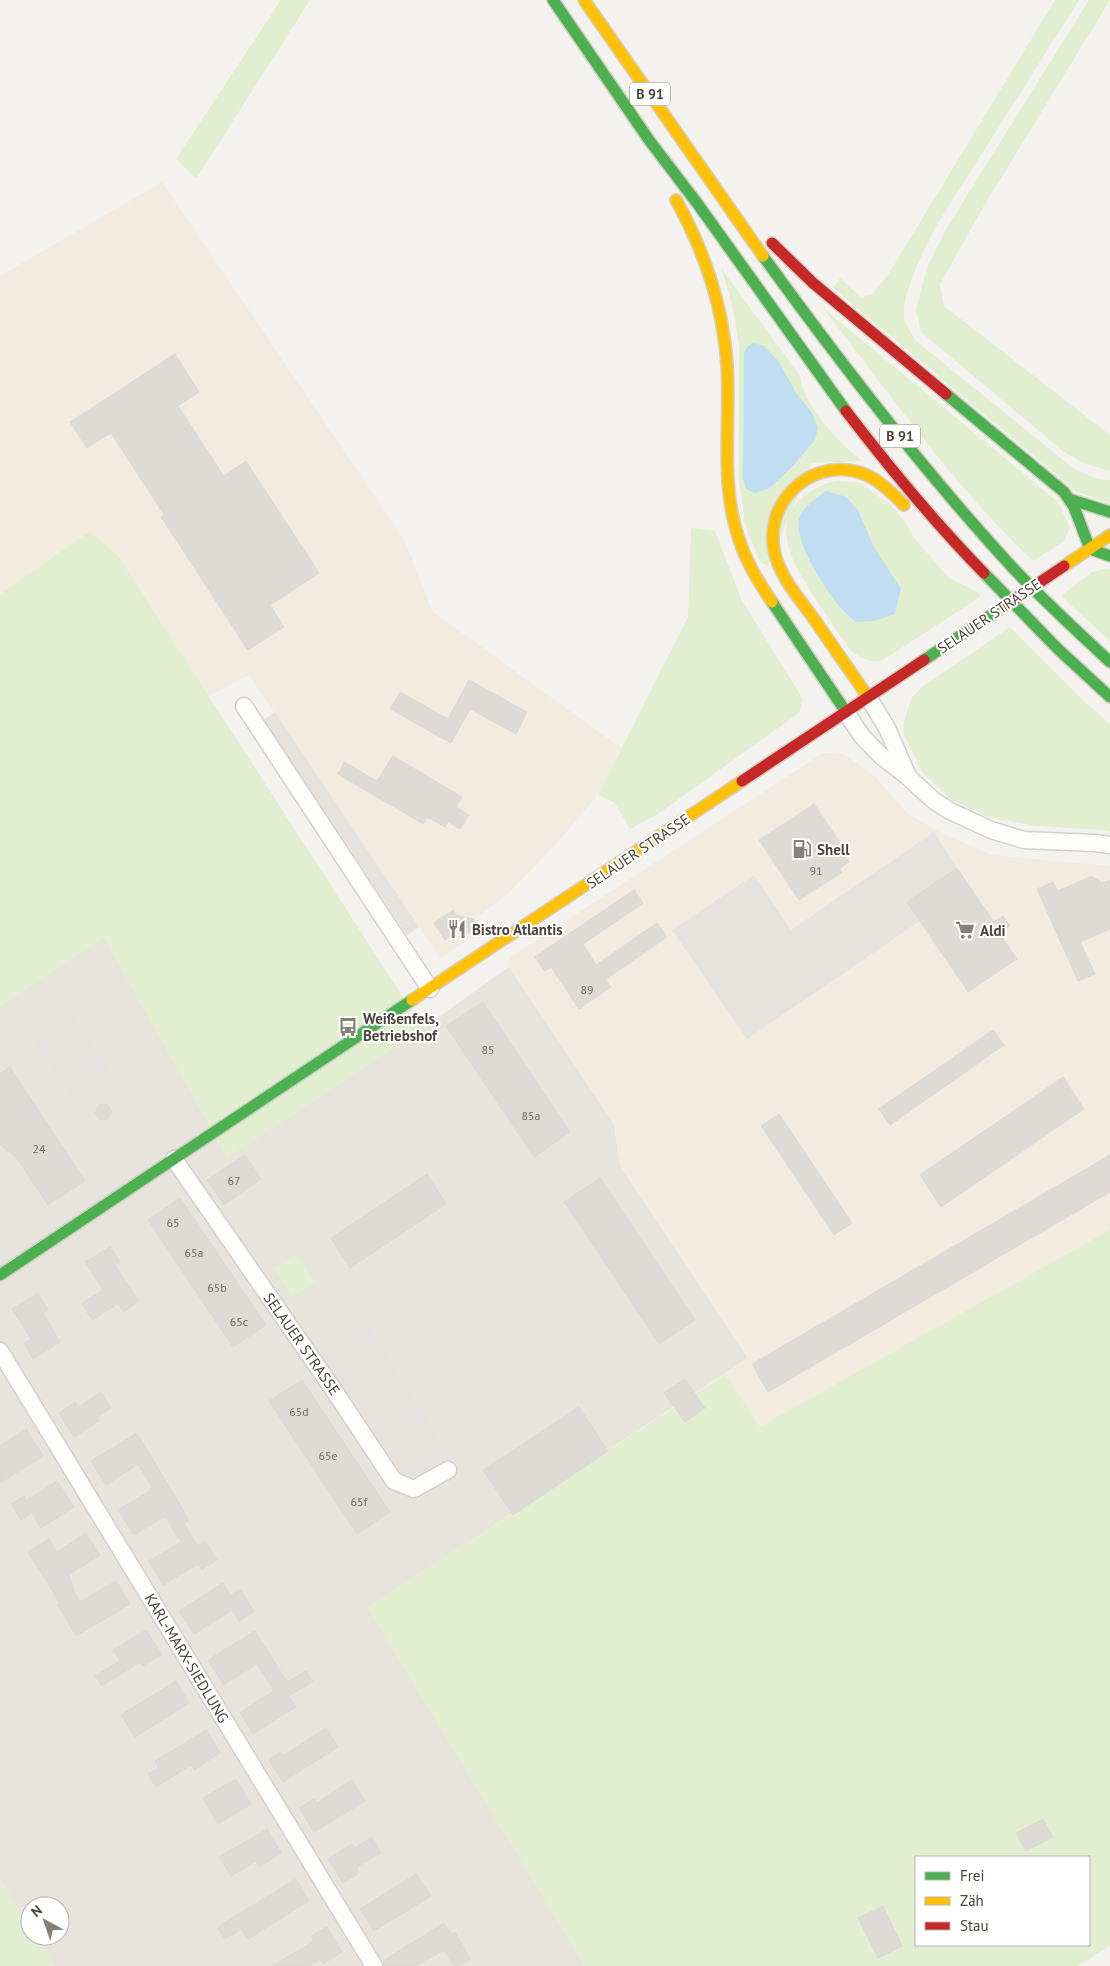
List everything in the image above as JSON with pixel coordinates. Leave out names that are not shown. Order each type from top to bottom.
[{"type":"main road","name":"B 91","points":[[553,0],[649,140],[697,203],[821,378],[876,450],[956,544],[1058,649],[1110,697]]},
{"type":"main road","name":"B 91","points":[[584,0],[792,294],[905,444],[1012,567],[1110,662]]},
{"type":"main road","points":[[649,140],[657,167]]},
{"type":"main road","points":[[716,188],[746,212]]},
{"type":"main road","points":[[671,193],[683,211],[702,251],[720,312],[727,370],[728,486],[735,526],[741,546],[761,586],[846,712]]},
{"type":"main road","points":[[762,232],[812,283],[1056,484],[1072,500],[1078,513],[1085,541],[1090,549],[1110,556]]},
{"type":"main road","points":[[868,698],[784,573],[774,550],[773,538],[776,516],[786,495],[804,479],[827,470],[840,469],[859,472],[877,480],[890,490],[914,515]]},
{"type":"main road","points":[[1072,500],[1110,512]]},
{"type":"main road","points":[[926,527],[932,534],[956,544]]},
{"type":"main road","name":"SELAUER STRASSE","points":[[0,1275],[1110,535]]},
{"type":"street","points":[[868,698],[887,728],[908,776]]},
{"type":"street","points":[[244,706],[430,989]]},
{"type":"street","points":[[846,712],[861,735],[880,755],[908,776],[933,800],[950,811],[991,830],[1024,840],[1094,842],[1110,845]]},
{"type":"street","name":"SELAUER STRASSE","points":[[174,1159],[333,1389],[394,1481],[414,1489],[448,1470]]},
{"type":"street","name":"KARL-MARX-SIEDLUNG","points":[[0,1351],[374,1966]]},
{"type":"shaded area","points":[[162,182],[405,541],[432,611],[621,748],[598,795],[557,843],[509,893],[475,919],[479,933],[440,958],[249,675],[209,696],[119,557],[90,531],[0,594],[0,276]]},
{"type":"shaded area","points":[[275,712],[419,927],[407,935],[263,720]]},
{"type":"shaded area","points":[[823,753],[844,754],[876,777],[907,813],[941,833],[992,855],[1110,866],[1110,1232],[760,1427],[725,1374],[748,1357],[620,1166],[614,1124],[509,967],[509,958]]},
{"type":"shaded area","points":[[934,832],[957,868],[907,902],[920,921],[747,1039],[672,930],[754,875],[791,930]]},
{"type":"shaded area","points":[[104,937],[227,1157],[423,1028],[509,967],[614,1124],[620,1166],[748,1358],[368,1608],[585,1966],[54,1966],[41,1946],[70,1946],[70,1896],[20,1896],[20,1912],[0,1880],[0,1006]]},
{"type":"shaded area","points":[[69,1009],[109,1070],[71,1096],[30,1034]]},
{"type":"shaded area","points":[[368,1327],[452,1460],[412,1485],[396,1477],[320,1357]]},
{"type":"green space","points":[[281,0],[310,0],[196,179],[176,159]]},
{"type":"green space","points":[[1055,0],[1079,0],[938,223],[909,286],[905,300],[905,322],[915,340],[1074,469],[1098,479],[1110,480],[1110,504],[1076,491],[833,288],[840,278],[861,297],[872,294],[888,275]]},
{"type":"green space","points":[[1089,0],[1110,0],[985,204],[940,284],[944,306],[1110,435],[1110,471],[1083,463],[1064,452],[921,332],[916,310],[927,268],[948,226]]},
{"type":"green space","points":[[721,268],[800,376],[803,388],[815,411],[843,444],[862,461],[812,463],[768,566],[760,562],[745,524],[739,480],[739,344],[731,300]],"holes":[[[744,353],[796,394],[812,413],[815,440],[793,466],[770,488],[743,479]]]},
{"type":"green space","points":[[822,307],[1058,502],[1070,528],[1064,541],[1033,561],[976,502],[949,470]]},
{"type":"green space","points":[[840,481],[861,483],[891,506],[903,519],[915,539],[949,578],[979,593],[980,597],[883,660],[866,660],[850,650],[802,577],[789,549],[786,534],[787,521],[793,508],[814,490],[825,484]],"holes":[[[858,510],[874,547],[856,622],[829,592],[815,570],[800,533]]]},
{"type":"green space","points":[[691,528],[715,531],[742,601],[803,699],[799,713],[658,814],[630,829],[615,803],[598,795],[688,617]]},
{"type":"green space","points":[[90,531],[119,557],[423,1028],[227,1157],[104,937],[0,1006],[0,594]]},
{"type":"green space","points":[[1104,569],[1110,570],[1110,641],[1061,596],[1092,572]]},
{"type":"green space","points":[[1010,627],[1087,704],[1110,724],[1110,832],[1036,826],[988,817],[952,800],[923,773],[903,733],[904,721],[912,697],[926,684]]},
{"type":"green space","points":[[1110,1230],[1110,1946],[1077,1966],[585,1966],[368,1608],[725,1374],[760,1427]]},
{"type":"green space","points":[[297,1253],[316,1283],[292,1298],[274,1268]]},
{"type":"green space","points":[[0,1880],[20,1912],[20,1946],[41,1946],[54,1966],[0,1966]]},
{"type":"water","points":[[754,343],[764,346],[779,362],[796,393],[812,413],[818,427],[815,440],[793,466],[770,488],[755,493],[746,489],[743,479],[744,353],[748,346]]},
{"type":"water","points":[[826,491],[846,497],[858,510],[874,547],[901,589],[895,614],[874,621],[856,622],[833,599],[819,577],[806,551],[798,528],[799,519],[807,507]]},
{"type":"building","points":[[175,354],[199,392],[178,406],[224,476],[246,461],[319,573],[270,605],[284,627],[248,650],[161,517],[164,515],[111,433],[87,448],[70,422]]},
{"type":"building","points":[[469,680],[527,712],[516,734],[470,709],[451,743],[390,709],[400,692],[448,719]]},
{"type":"building","points":[[393,756],[462,797],[456,807],[469,815],[460,829],[448,822],[445,827],[427,817],[423,824],[338,774],[344,762],[377,781]]},
{"type":"building","points":[[814,804],[841,844],[838,846],[849,862],[840,868],[842,872],[799,900],[759,840]]},
{"type":"building","name":"Aldi","points":[[957,868],[994,922],[1003,916],[1010,926],[999,933],[1017,959],[968,992],[907,902]]},
{"type":"building","points":[[1092,876],[1102,883],[1110,880],[1110,929],[1080,942],[1095,974],[1078,981],[1037,889],[1053,882],[1058,891]]},
{"type":"building","points":[[634,890],[643,903],[583,944],[596,965],[657,923],[667,937],[606,979],[611,987],[579,1009],[551,967],[545,971],[535,957]]},
{"type":"building","points":[[453,910],[456,915],[474,919],[472,933],[459,930],[445,940],[434,923]]},
{"type":"building","points":[[483,1002],[570,1132],[534,1157],[446,1026]]},
{"type":"building","points":[[993,1030],[1004,1045],[890,1125],[879,1109]]},
{"type":"building","points":[[10,1067],[85,1181],[48,1205],[17,1158],[0,1145],[0,1074]]},
{"type":"building","points":[[1063,1077],[1084,1109],[941,1207],[920,1175]]},
{"type":"building","points":[[107,1104],[112,1111],[108,1119],[100,1120],[95,1113],[99,1105]]},
{"type":"building","points":[[779,1114],[852,1223],[834,1235],[761,1126]]},
{"type":"building","points":[[245,1155],[261,1179],[224,1205],[207,1180]]},
{"type":"building","points":[[1110,1155],[1110,1192],[768,1392],[752,1364]]},
{"type":"building","points":[[427,1174],[446,1204],[350,1268],[331,1238]]},
{"type":"building","points":[[600,1178],[695,1320],[659,1344],[564,1202]]},
{"type":"building","points":[[180,1198],[266,1325],[233,1347],[148,1220]]},
{"type":"building","points":[[110,1247],[120,1262],[115,1265],[139,1301],[124,1312],[118,1304],[92,1320],[82,1303],[103,1290],[85,1262]]},
{"type":"building","points":[[38,1293],[48,1310],[43,1313],[60,1342],[33,1359],[24,1343],[31,1339],[12,1309]]},
{"type":"building","points":[[685,1379],[705,1408],[685,1422],[664,1393]]},
{"type":"building","points":[[302,1380],[390,1512],[357,1534],[269,1401]]},
{"type":"building","points":[[101,1392],[111,1408],[97,1417],[99,1421],[74,1437],[59,1413],[75,1402],[78,1407]]},
{"type":"building","points":[[579,1407],[608,1451],[513,1515],[483,1470]]},
{"type":"building","points":[[26,1429],[43,1456],[0,1483],[0,1446]]},
{"type":"building","points":[[137,1433],[189,1520],[184,1523],[198,1546],[205,1541],[217,1560],[202,1569],[198,1564],[163,1585],[149,1561],[181,1542],[165,1516],[134,1535],[118,1510],[151,1490],[150,1488],[152,1487],[138,1464],[106,1485],[91,1461]]},
{"type":"building","points":[[57,1481],[74,1507],[41,1528],[32,1513],[21,1520],[11,1504],[24,1496],[26,1501]]},
{"type":"building","points":[[86,1533],[100,1555],[69,1575],[73,1589],[80,1602],[116,1581],[130,1604],[76,1636],[58,1605],[60,1603],[28,1552],[49,1539],[57,1552]]},
{"type":"building","points":[[223,1583],[231,1595],[240,1589],[254,1612],[239,1621],[232,1610],[194,1634],[179,1611]]},
{"type":"building","points":[[146,1630],[162,1655],[142,1666],[140,1662],[102,1686],[95,1676],[120,1661],[113,1650]]},
{"type":"building","points":[[255,1631],[287,1682],[306,1671],[313,1681],[289,1696],[296,1707],[253,1734],[240,1712],[274,1691],[257,1664],[224,1685],[208,1660]]},
{"type":"building","points":[[176,1681],[189,1703],[135,1737],[121,1715]]},
{"type":"building","points":[[326,1728],[338,1747],[283,1782],[269,1760],[280,1752],[283,1756]]},
{"type":"building","points":[[206,1730],[220,1753],[194,1770],[191,1765],[156,1787],[148,1774],[159,1768],[155,1761]]},
{"type":"building","points":[[236,1779],[251,1804],[218,1824],[203,1798]]},
{"type":"building","points":[[352,1780],[365,1801],[314,1832],[299,1808],[314,1799],[317,1803]]},
{"type":"building","points":[[1043,1819],[1053,1837],[1026,1851],[1016,1833]]},
{"type":"building","points":[[267,1829],[281,1853],[259,1867],[256,1861],[231,1876],[219,1857]]},
{"type":"building","points":[[372,1837],[381,1853],[356,1867],[359,1873],[343,1883],[328,1859],[352,1844],[354,1848]]},
{"type":"building","points":[[416,1874],[431,1896],[374,1931],[360,1909]]},
{"type":"building","points":[[296,1879],[309,1901],[248,1939],[241,1929],[225,1939],[217,1927]]},
{"type":"building","points":[[883,1906],[902,1946],[878,1958],[858,1918]]},
{"type":"building","points":[[444,1923],[451,1934],[455,1932],[470,1959],[458,1966],[454,1966],[444,1950],[417,1966],[384,1966],[383,1961]]},
{"type":"building","points":[[327,1927],[342,1952],[323,1964],[320,1959],[309,1966],[272,1966],[314,1941],[311,1936]]},
{"type":"traffic: fast","points":[[553,0],[649,140],[697,203],[846,411]]},
{"type":"traffic: fast","points":[[763,256],[852,376],[946,492],[1012,567],[1110,662]]},
{"type":"traffic: fast","points":[[946,394],[1064,492],[1074,507],[1090,549],[1110,556]]},
{"type":"traffic: fast","points":[[1072,500],[1110,512]]},
{"type":"traffic: fast","points":[[984,573],[1058,649],[1110,697]]},
{"type":"traffic: fast","points":[[772,602],[846,712]]},
{"type":"traffic: fast","points":[[924,660],[1006,605]]},
{"type":"traffic: fast","points":[[0,1275],[412,1000]]},
{"type":"traffic: slow","points":[[584,0],[763,256]]},
{"type":"traffic: slow","points":[[676,200],[696,239],[711,280],[725,343],[728,387],[728,477],[734,520],[746,558],[772,602]]},
{"type":"traffic: slow","points":[[868,697],[796,595],[780,569],[774,550],[773,533],[776,516],[783,502],[793,489],[806,479],[821,473],[837,470],[854,471],[869,476],[882,484],[904,505]]},
{"type":"traffic: slow","points":[[1064,566],[1110,535]]},
{"type":"traffic: slow","points":[[412,1000],[742,781]]},
{"type":"traffic: jam","points":[[772,243],[813,283],[946,394]]},
{"type":"traffic: jam","points":[[846,411],[912,494],[984,573]]},
{"type":"traffic: jam","points":[[1006,605],[1064,566]]},
{"type":"traffic: jam","points":[[742,781],[924,660]]},
{"type":"place","name":"Shell","points":[[802,849]]},
{"type":"place","name":"Bistro Atlantis","points":[[457,929]]},
{"type":"place","name":"Aldi","points":[[965,930]]},
{"type":"place","name":"Weißenfels, Betriebshof","points":[[348,1027]]}]
